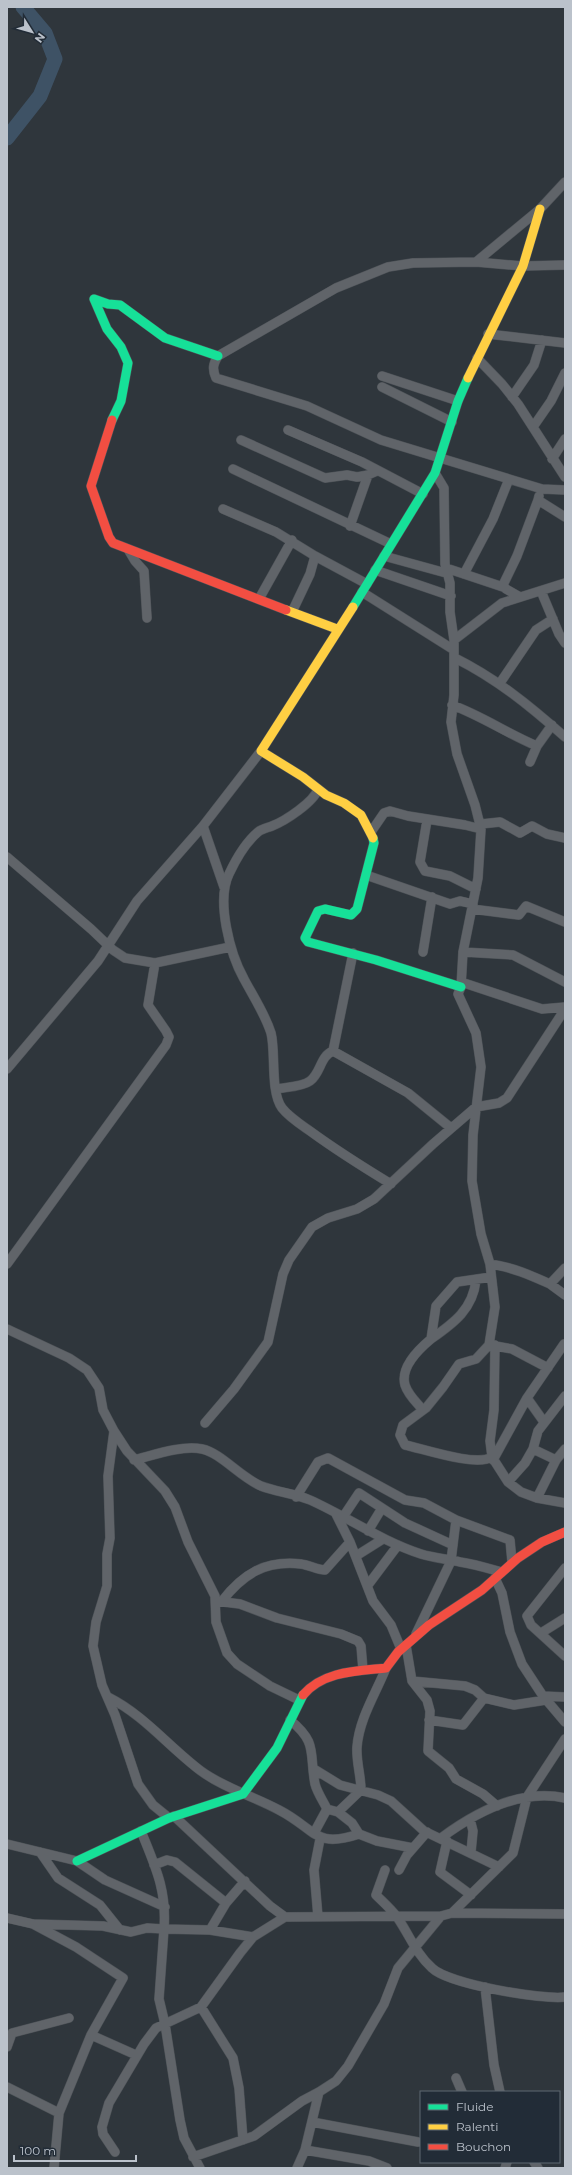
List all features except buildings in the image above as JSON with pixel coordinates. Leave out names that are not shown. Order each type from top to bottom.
[{"type":"street","points":[[476,262],[540,209],[565,182]]},
{"type":"street","points":[[7,1069],[109,946],[137,900],[203,826],[261,751],[337,629],[365,588],[390,544],[435,473],[458,401],[476,358],[523,266],[540,209]]},
{"type":"street","points":[[565,265],[523,266],[476,262],[413,263],[388,267],[336,288],[218,356],[214,363],[213,372],[216,378],[307,406],[381,440],[542,489],[565,490]]},
{"type":"street","points":[[218,356],[165,338],[120,305],[108,304],[94,299],[107,329],[121,347],[128,363],[121,401],[110,424],[91,486],[109,537],[113,543],[129,551],[337,629]]},
{"type":"street","points":[[488,334],[565,343]]},
{"type":"street","points":[[512,397],[534,365],[542,340]]},
{"type":"street","points":[[476,358],[512,397],[565,478]]},
{"type":"street","points":[[533,427],[551,401],[565,373]]},
{"type":"street","points":[[382,376],[458,401]]},
{"type":"street","points":[[382,387],[452,422]]},
{"type":"street","points":[[288,430],[339,451],[423,494]]},
{"type":"street","points":[[552,459],[562,448],[565,439]]},
{"type":"street","points":[[241,440],[324,478],[347,475],[357,477],[368,475],[377,471]]},
{"type":"street","points":[[233,469],[390,544]]},
{"type":"street","points":[[435,473],[444,488],[446,570],[450,583],[450,612],[454,640],[451,722],[457,754],[481,827],[481,853],[476,889],[463,952],[461,984],[458,994],[476,1034],[481,1067],[476,1107],[472,1181],[481,1234],[490,1264],[495,1308],[492,1345],[494,1410],[490,1441],[492,1458],[508,1482],[521,1492],[537,1498],[565,1502]]},
{"type":"street","points":[[350,526],[368,475]]},
{"type":"street","points":[[464,574],[493,519],[509,479]]},
{"type":"street","points":[[503,587],[518,556],[542,489]]},
{"type":"street","points":[[538,500],[565,518]]},
{"type":"street","points":[[223,509],[292,540],[365,588],[454,654],[500,683],[565,736]]},
{"type":"street","points":[[259,599],[292,540]]},
{"type":"street","points":[[129,551],[144,571],[147,618]]},
{"type":"street","points":[[292,612],[310,574],[315,556]]},
{"type":"street","points":[[384,556],[464,574],[503,587],[520,597]]},
{"type":"street","points":[[375,570],[451,596]]},
{"type":"street","points":[[454,640],[490,610],[511,599],[565,583]]},
{"type":"street","points":[[541,590],[565,643]]},
{"type":"street","points":[[500,683],[536,630],[553,619]]},
{"type":"street","points":[[452,704],[483,718],[516,737],[537,746]]},
{"type":"street","points":[[530,762],[537,746],[552,725]]},
{"type":"street","points":[[261,751],[318,789],[361,815],[371,832],[374,843],[363,891],[354,912],[351,915],[325,909],[318,911],[305,938],[308,942],[353,953],[542,1009],[565,1008]]},
{"type":"street","points":[[224,887],[237,858],[251,839],[259,831],[272,826],[300,809],[312,798],[318,789]]},
{"type":"street","points":[[371,832],[386,812],[427,820],[481,827],[500,822],[520,834],[532,826],[547,834],[565,838]]},
{"type":"street","points":[[427,820],[420,862],[425,871],[450,876],[476,889]]},
{"type":"street","points":[[203,826],[224,887],[225,919],[230,947],[243,978],[253,993],[273,1039],[276,1089],[281,1107],[295,1120],[350,1159],[391,1184]]},
{"type":"street","points":[[7,857],[92,929],[109,946],[126,958],[155,964],[230,947]]},
{"type":"street","points":[[366,874],[450,904],[460,900],[472,906],[519,915],[526,906],[565,922]]},
{"type":"street","points":[[423,952],[432,897]]},
{"type":"street","points":[[463,952],[513,955],[565,982]]},
{"type":"street","points":[[276,1089],[303,1084],[310,1081],[317,1074],[323,1060],[333,1051],[353,953]]},
{"type":"street","points":[[7,1264],[166,1045],[169,1037],[148,1006],[155,964]]},
{"type":"street","points":[[205,1423],[239,1383],[268,1342],[283,1274],[289,1260],[312,1227],[328,1218],[357,1209],[374,1199],[476,1107],[499,1103],[507,1098],[565,1008]]},
{"type":"street","points":[[333,1051],[408,1093],[451,1128]]},
{"type":"street","points":[[490,1264],[522,1271],[550,1284],[565,1295]]},
{"type":"street","points":[[550,1284],[565,1268]]},
{"type":"street","points":[[431,1339],[436,1305],[457,1282],[491,1277]]},
{"type":"street","points":[[424,1410],[407,1390],[404,1382],[409,1363],[420,1349],[431,1339],[453,1324],[463,1314],[472,1298],[476,1280]]},
{"type":"street","points":[[7,1328],[69,1358],[87,1370],[94,1379],[98,1388],[103,1410],[114,1431],[134,1460],[165,1491],[182,1523],[188,1542],[219,1601],[218,1628],[224,1648],[232,1660],[276,1690],[300,1700]]},
{"type":"street","points":[[492,1345],[476,1359],[459,1364],[444,1388],[424,1410],[402,1427],[400,1435],[404,1444],[477,1460],[492,1458],[527,1398],[564,1344]]},
{"type":"street","points":[[492,1345],[512,1349],[548,1368]]},
{"type":"street","points":[[508,1482],[525,1463],[533,1449],[536,1433],[565,1396]]},
{"type":"street","points":[[527,1398],[544,1422]]},
{"type":"street","points":[[114,1431],[108,1476],[110,1538],[107,1554],[107,1586],[96,1622],[93,1646],[102,1685],[108,1697],[138,1784],[157,1809],[172,1817],[245,1881],[270,1906],[285,1917]]},
{"type":"street","points":[[134,1460],[178,1450],[201,1449],[215,1453],[239,1474],[258,1485],[296,1497],[308,1499],[383,1539],[423,1555],[471,1564],[498,1575]]},
{"type":"street","points":[[533,1449],[556,1460]]},
{"type":"street","points":[[537,1498],[556,1460],[565,1449]]},
{"type":"street","points":[[296,1497],[318,1462],[328,1458],[405,1500],[424,1503],[456,1520],[508,1539],[510,1542],[512,1562]]},
{"type":"street","points":[[340,1516],[358,1493],[421,1531],[453,1545]]},
{"type":"street","points":[[368,1531],[382,1508]]},
{"type":"street","points":[[340,1516],[376,1606],[391,1625],[404,1647],[412,1681],[427,1700],[430,1711],[428,1751],[448,1766],[456,1779],[483,1794],[497,1806]]},
{"type":"street","points":[[414,1638],[451,1561],[456,1520]]},
{"type":"street","points":[[338,1812],[360,1790],[361,1774],[357,1750],[358,1740],[364,1720],[386,1668],[404,1647],[429,1625],[482,1590],[512,1562],[533,1547],[565,1532]]},
{"type":"street","points":[[356,1556],[383,1539]]},
{"type":"street","points":[[219,1601],[240,1581],[256,1570],[293,1563],[313,1566],[325,1570],[350,1542]]},
{"type":"street","points":[[368,1585],[398,1545]]},
{"type":"street","points":[[565,1568],[527,1614],[528,1622],[547,1642],[565,1656]]},
{"type":"street","points":[[498,1575],[515,1647],[522,1664],[544,1698],[565,1722]]},
{"type":"street","points":[[219,1601],[240,1604],[277,1618],[348,1637],[361,1646],[363,1670]]},
{"type":"street","points":[[541,1634],[565,1618]]},
{"type":"street","points":[[77,1861],[172,1817],[244,1794],[271,1758],[300,1700],[309,1688],[342,1672],[386,1668]]},
{"type":"street","points":[[412,1681],[465,1686],[475,1690],[484,1698],[521,1705],[544,1698],[565,1697]]},
{"type":"street","points":[[108,1697],[154,1729],[200,1770],[244,1794],[296,1819],[317,1836],[336,1840],[360,1834]]},
{"type":"street","points":[[429,1720],[463,1725],[484,1698]]},
{"type":"street","points":[[290,1720],[303,1730],[309,1740],[316,1786],[327,1809],[317,1836],[314,1870],[318,1917]]},
{"type":"street","points":[[452,1913],[499,1867],[515,1849],[527,1797],[565,1739]]},
{"type":"street","points":[[314,1769],[340,1785],[378,1794],[391,1801],[427,1832],[471,1852],[499,1867]]},
{"type":"street","points":[[471,1895],[440,1872],[444,1840],[470,1819],[497,1806],[527,1797],[565,1798]]},
{"type":"street","points":[[327,1809],[338,1812],[352,1823],[360,1834],[378,1841],[413,1848]]},
{"type":"street","points":[[470,1819],[473,1831],[471,1852]]},
{"type":"street","points":[[141,1831],[164,1895],[164,1929],[159,1999],[165,2024],[177,2108],[184,2138],[200,2168]]},
{"type":"street","points":[[399,1870],[413,1848],[427,1832]]},
{"type":"street","points":[[7,1844],[77,1861],[105,1880],[165,1907]]},
{"type":"street","points":[[40,1852],[58,1878],[100,1905],[120,1930]]},
{"type":"street","points":[[154,1865],[167,1860],[175,1862],[226,1903]]},
{"type":"street","points":[[385,1870],[376,1895],[396,1916],[414,1946],[432,1969],[454,1980],[485,1987],[546,1997],[565,1997]]},
{"type":"street","points":[[210,1930],[226,1903],[245,1881]]},
{"type":"street","points":[[115,2152],[103,2134],[102,2126],[109,2103],[136,2055],[156,2028],[201,2007],[240,1952],[253,1937],[285,1917],[441,1916],[452,1913],[565,1914]]},
{"type":"street","points":[[193,2157],[254,2136],[302,2101],[336,2081],[348,2066],[384,2004],[398,1968],[414,1946],[441,1916]]},
{"type":"street","points":[[7,1918],[33,1924],[104,1926],[131,1932],[147,1928],[210,1930],[253,1937]]},
{"type":"street","points":[[33,1924],[76,1948],[122,1978],[91,2035],[59,2113],[54,2168]]},
{"type":"street","points":[[485,1987],[494,2065],[500,2091]]},
{"type":"street","points":[[201,2007],[233,2058],[239,2088],[243,2140]]},
{"type":"street","points":[[7,2047],[12,2033],[69,2018]]},
{"type":"street","points":[[91,2035],[136,2055]]},
{"type":"street","points":[[456,2078],[462,2091]]},
{"type":"street","points":[[7,2087],[59,2113]]},
{"type":"street","points":[[300,2166],[319,2092]]},
{"type":"street","points":[[312,2122],[418,2142]]},
{"type":"street","points":[[305,2150],[369,2161],[387,2168]]},
{"type":"waterway","points":[[7,138],[40,96],[55,59],[45,33],[23,7]]},
{"type":"traffic: fast","points":[[112,420],[121,401],[128,363],[121,347],[107,329],[94,299],[108,304],[120,305],[165,338],[218,356]]},
{"type":"traffic: fast","points":[[353,607],[435,473],[458,401],[468,378]]},
{"type":"traffic: fast","points":[[373,838],[374,843],[357,909],[351,915],[325,909],[318,911],[305,938],[308,942],[376,960],[461,987]]},
{"type":"traffic: fast","points":[[77,1861],[169,1818],[243,1794],[277,1748],[303,1695]]},
{"type":"traffic: slow","points":[[468,378],[523,266],[540,209]]},
{"type":"traffic: slow","points":[[353,607],[261,751],[303,777],[326,795],[344,803],[361,815],[373,838]]},
{"type":"traffic: slow","points":[[286,610],[337,629]]},
{"type":"traffic: jam","points":[[112,420],[91,486],[109,537],[113,543],[286,610]]},
{"type":"traffic: jam","points":[[303,1695],[311,1687],[330,1677],[352,1672],[386,1668],[398,1652],[429,1625],[482,1590],[518,1558],[542,1542],[565,1532]]}]
